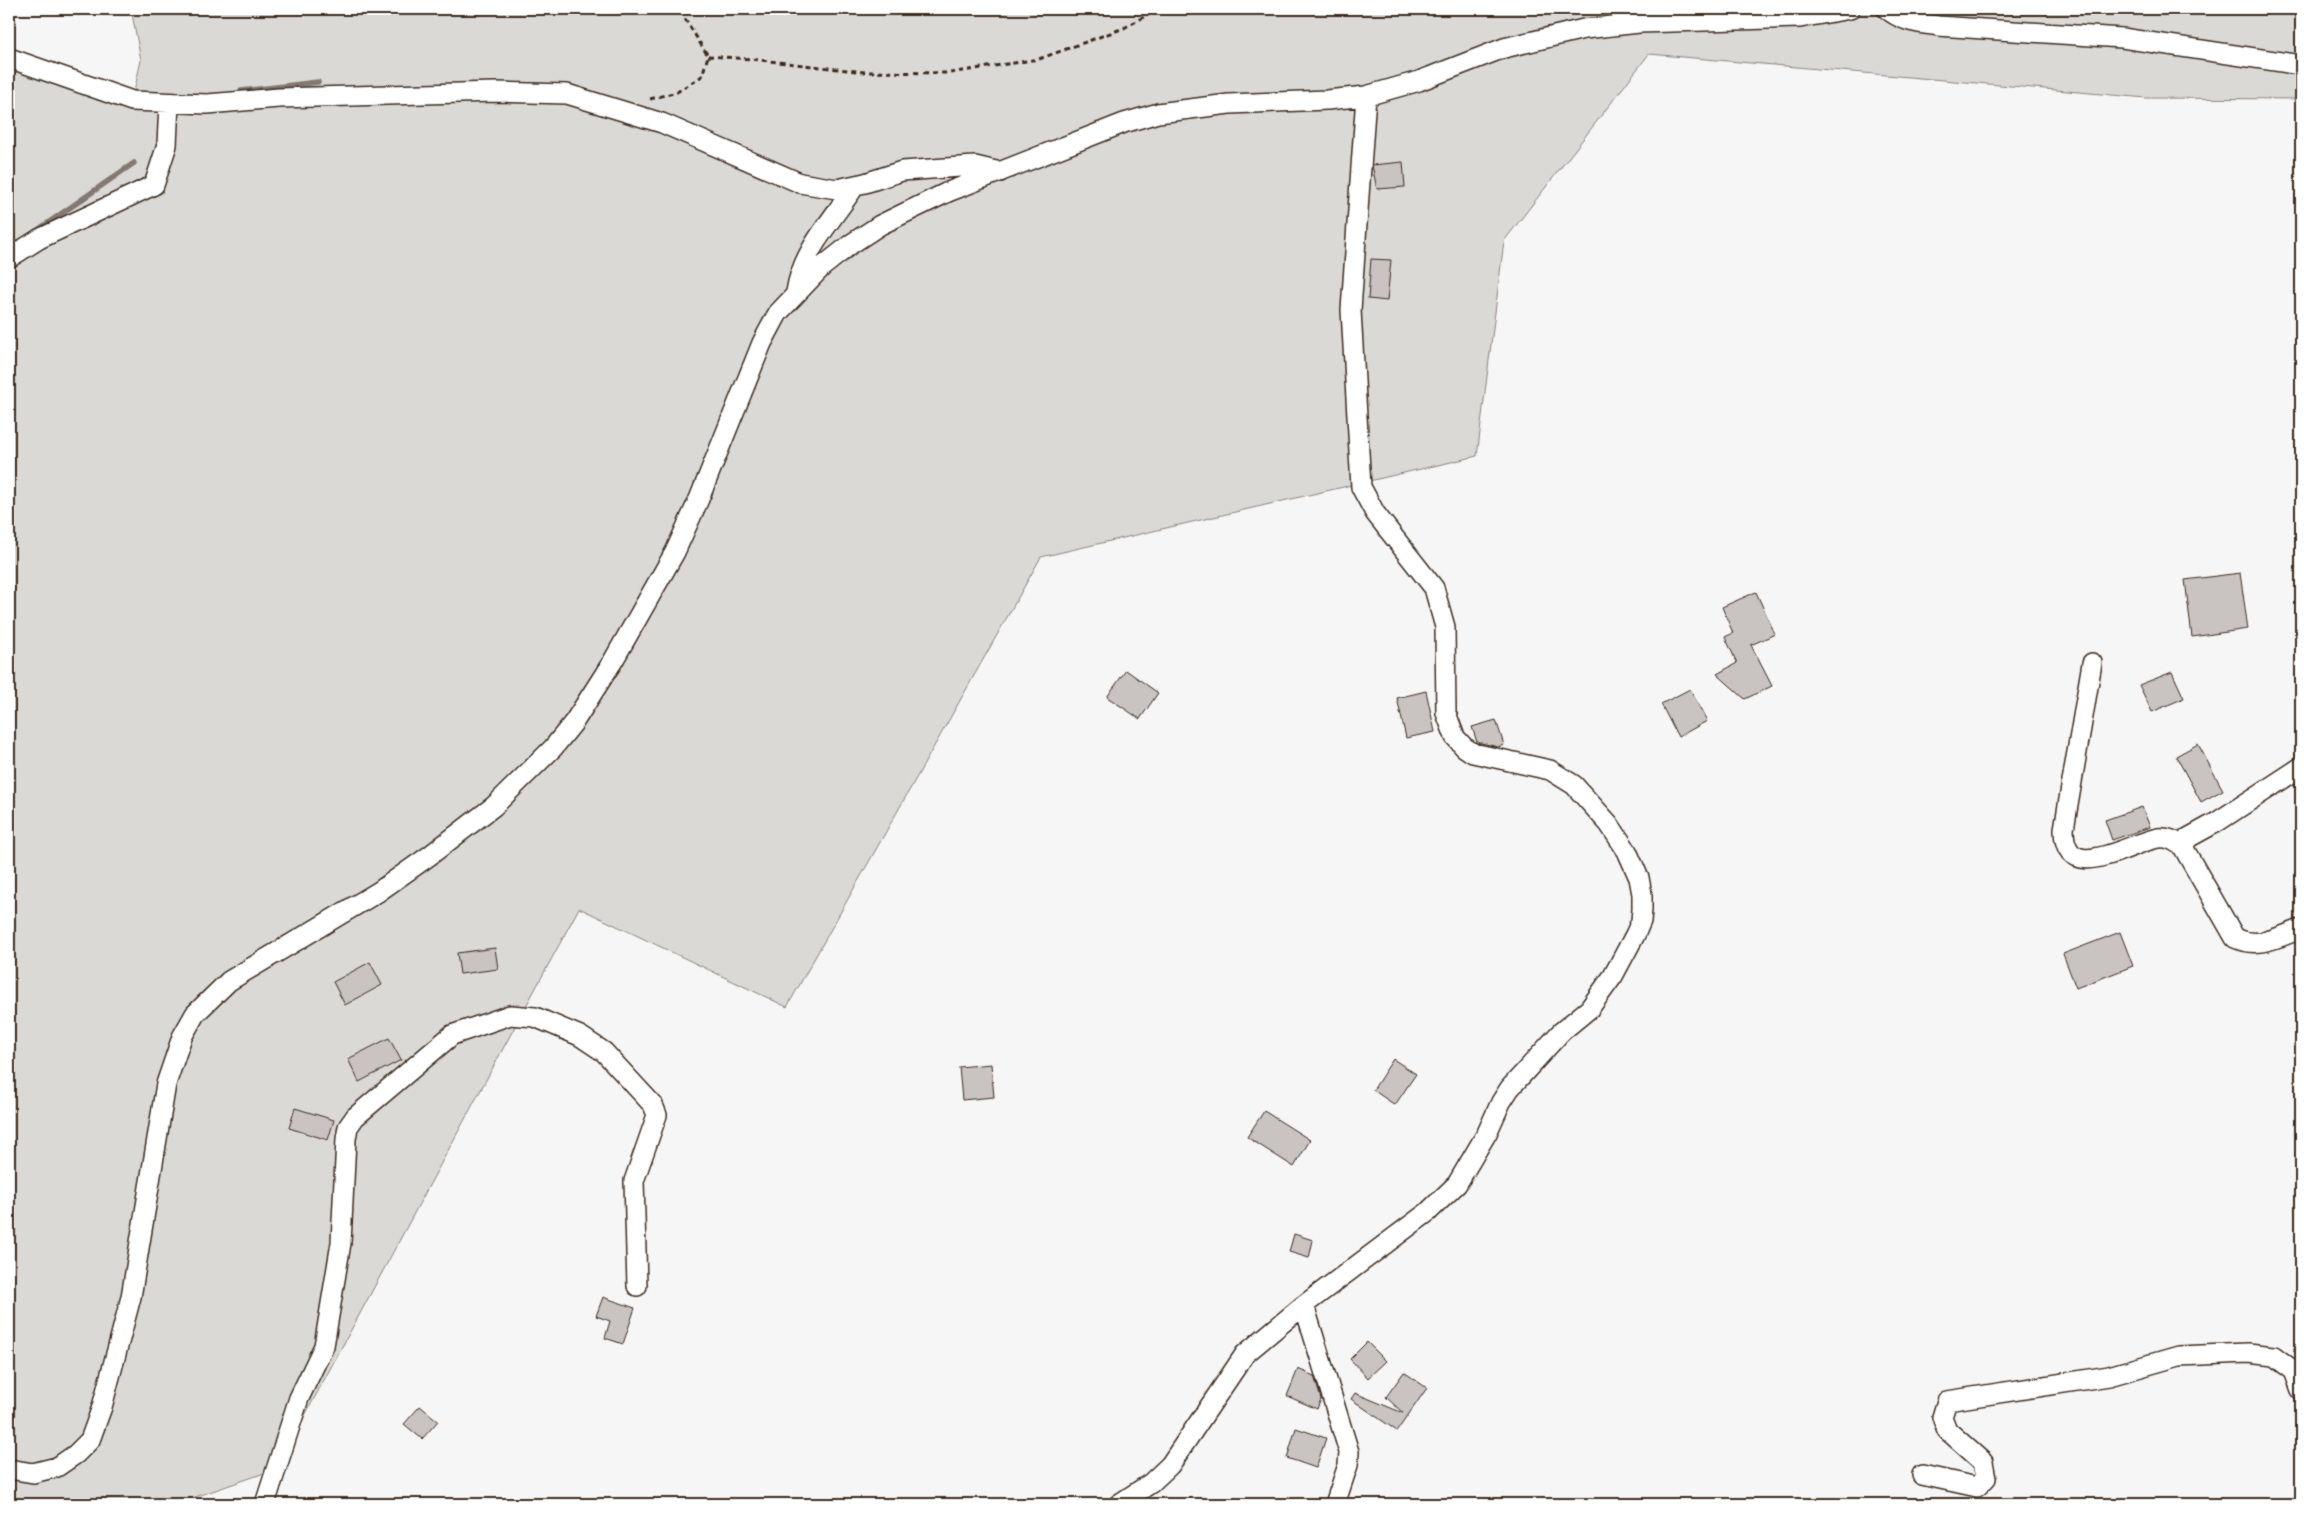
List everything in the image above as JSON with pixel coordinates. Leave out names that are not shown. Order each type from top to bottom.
[{"type":"street","points":[[9,1469],[33,1473],[57,1467],[76,1454],[90,1440],[102,1407],[131,1297],[166,1084],[182,1036],[195,1014],[229,982],[378,892],[429,856],[494,806],[553,748],[574,722],[613,661],[675,552],[699,499],[762,343],[778,313],[796,293],[852,244],[880,225],[948,192],[1124,123],[1158,113],[1229,104],[1327,100],[1366,96],[1391,91],[1504,48],[1584,29],[1638,22],[1800,18],[1850,9]]},
{"type":"street","points":[[1887,9],[1909,22],[1938,26],[2122,38],[2301,65]]},
{"type":"street","points":[[9,58],[132,101],[207,104],[278,98],[346,98],[415,94],[568,94],[662,123],[800,183],[837,189],[855,186],[902,171],[975,166],[1000,172]]},
{"type":"street","points":[[1119,1504],[1151,1483],[1170,1465],[1244,1354],[1304,1305],[1428,1212],[1457,1184],[1487,1133],[1501,1102],[1510,1088],[1561,1032],[1589,1009],[1609,982],[1632,942],[1641,921],[1642,894],[1627,851],[1609,824],[1574,785],[1550,770],[1473,753],[1455,737],[1446,713],[1445,628],[1440,603],[1434,588],[1374,513],[1361,487],[1351,310],[1366,96]]},
{"type":"street","points":[[9,258],[38,239],[154,185],[167,145],[168,103]]},
{"type":"street","points":[[796,293],[798,278],[807,257],[855,186]]},
{"type":"street","points":[[2092,663],[2064,830],[2064,842],[2068,851],[2080,860],[2092,859],[2159,838],[2173,840],[2183,847],[2235,938],[2248,944],[2301,929]]},
{"type":"street","points":[[2183,847],[2188,838],[2217,822],[2301,767]]},
{"type":"street","points":[[265,1504],[299,1398],[324,1346],[341,1243],[344,1152],[348,1127],[355,1117],[452,1035],[510,1015],[535,1017],[580,1036],[604,1052],[652,1105],[657,1115],[634,1181],[637,1286]]},
{"type":"street","points":[[1304,1305],[1349,1452],[1348,1465],[1334,1504]]},
{"type":"street","points":[[1922,1475],[1977,1487],[1986,1478],[1983,1462],[1947,1430],[1942,1416],[1947,1401],[2109,1376],[2179,1356],[2248,1353],[2274,1356],[2294,1371],[2301,1390]]},
{"type":"path","points":[[649,99],[677,92],[702,76],[708,56],[679,9]]},
{"type":"path","points":[[708,56],[751,58],[865,72],[950,73],[1039,58],[1124,28],[1158,9]]},
{"type":"shaded area","points":[[131,9],[2301,9],[2301,99],[2146,98],[1649,54],[1504,241],[1477,456],[1041,557],[787,1007],[579,908],[276,1469],[175,1504],[9,1504],[9,64],[130,110],[141,60]]},
{"type":"building","points":[[1403,162],[1405,187],[1377,189],[1372,165]]},
{"type":"building","points":[[1371,259],[1391,260],[1387,301],[1368,299]]},
{"type":"building","points":[[2240,573],[2248,629],[2192,637],[2185,580]]},
{"type":"building","points":[[1756,592],[1775,634],[1751,645],[1772,686],[1745,699],[1717,674],[1737,663],[1725,637],[1733,633],[1722,607]]},
{"type":"building","points":[[1126,670],[1158,693],[1140,719],[1107,697]]},
{"type":"building","points":[[2172,672],[2184,698],[2152,712],[2139,685]]},
{"type":"building","points":[[1690,689],[1707,721],[1678,737],[1661,704]]},
{"type":"building","points":[[1426,691],[1435,732],[1406,738],[1397,698]]},
{"type":"building","points":[[1496,720],[1504,745],[1498,747],[1477,742],[1472,727]]},
{"type":"building","points":[[2198,744],[2223,790],[2201,802],[2176,756]]},
{"type":"building","points":[[2142,807],[2150,827],[2112,840],[2105,820]]},
{"type":"building","points":[[2120,932],[2133,966],[2076,988],[2063,954]]},
{"type":"building","points":[[495,948],[498,969],[460,974],[457,953]]},
{"type":"building","points":[[370,962],[382,985],[345,1005],[333,982]]},
{"type":"building","points":[[389,1038],[401,1060],[359,1082],[348,1059]]},
{"type":"building","points":[[1393,1059],[1416,1074],[1395,1105],[1373,1090]]},
{"type":"building","points":[[991,1064],[994,1097],[962,1100],[959,1067]]},
{"type":"building","points":[[295,1108],[334,1120],[328,1140],[289,1128]]},
{"type":"building","points":[[1264,1111],[1310,1140],[1294,1167],[1247,1137]]},
{"type":"building","points":[[1294,1234],[1313,1240],[1309,1258],[1289,1252]]},
{"type":"building","points":[[603,1297],[635,1308],[623,1344],[605,1338],[610,1321],[596,1316]]},
{"type":"building","points":[[1367,1342],[1386,1361],[1368,1378],[1350,1359]]},
{"type":"building","points":[[1298,1369],[1314,1376],[1321,1399],[1317,1409],[1287,1396]]},
{"type":"building","points":[[1404,1372],[1427,1388],[1397,1431],[1351,1399],[1355,1393],[1403,1413],[1386,1397]]},
{"type":"building","points":[[420,1406],[438,1421],[422,1439],[404,1424]]},
{"type":"building","points":[[1296,1428],[1326,1438],[1316,1468],[1287,1458]]},
{"type":"waterway","points":[[241,91],[318,82]]},
{"type":"waterway","points":[[35,232],[134,163]]}]
